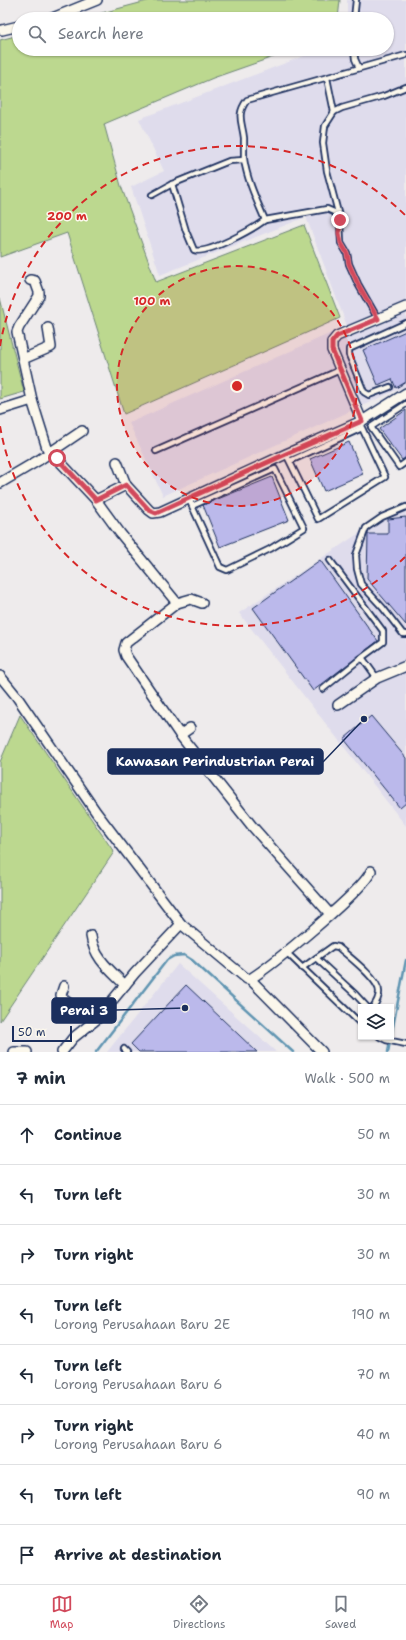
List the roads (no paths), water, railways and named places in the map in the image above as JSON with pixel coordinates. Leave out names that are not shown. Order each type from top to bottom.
[{"type":"street","points":[[67,12],[97,0]]},
{"type":"street","points":[[2,30],[12,28]]},
{"type":"street","points":[[30,280],[35,282],[39,296],[17,332],[32,400],[49,452],[96,500],[120,533],[177,603]]},
{"type":"street","points":[[362,421],[332,350],[332,342],[337,336],[406,307]]},
{"type":"street","points":[[23,359],[51,347],[48,328]]},
{"type":"street","points":[[117,462],[126,485],[153,513],[160,512],[191,503],[288,458],[362,421],[406,393]]},
{"type":"street","points":[[0,410],[32,400]]},
{"type":"street","points":[[0,483],[39,460],[82,431]]},
{"type":"street","points":[[96,500],[126,485]]},
{"type":"street","points":[[202,603],[191,599],[177,603],[126,643],[124,650],[180,735],[252,826],[330,914]]},
{"type":"street","points":[[338,705],[377,678],[406,666]]},
{"type":"street","points":[[0,676],[17,697],[96,812],[181,924],[247,979],[250,979],[322,1052]]},
{"type":"street","points":[[180,735],[190,728]]},
{"type":"street","points":[[250,979],[330,914],[362,883],[371,871]]},
{"type":"street","points":[[62,1052],[73,1038],[93,1022],[181,924]]},
{"type":"street","points":[[90,936],[98,958],[125,985]]},
{"type":"street","points":[[64,986],[60,995],[62,998],[93,1022]]},
{"type":"street","points":[[14,1052],[27,1052]]},
{"type":"lane","points":[[355,12],[356,0]]},
{"type":"lane","points":[[264,220],[254,196],[244,160],[244,137],[240,113],[242,106],[247,100],[299,84],[327,78],[406,55]]},
{"type":"lane","points":[[355,56],[359,68]]},
{"type":"lane","points":[[327,78],[334,112]]},
{"type":"lane","points":[[378,319],[358,284],[349,264],[347,253],[341,243],[339,233],[340,220],[323,143],[325,126],[334,112],[342,108],[384,96],[406,87]]},
{"type":"lane","points":[[152,195],[172,184],[229,161],[244,160]]},
{"type":"lane","points":[[172,184],[186,231],[194,250],[198,251],[212,248],[240,236],[264,220],[327,209],[334,212],[340,220]]},
{"type":"lane","points":[[390,387],[369,396],[364,392],[349,355],[349,349],[406,323]]},
{"type":"lane","points":[[156,451],[340,370]]},
{"type":"lane","points":[[406,404],[371,427],[399,467],[406,462]]},
{"type":"lane","points":[[362,428],[385,477],[318,520],[288,458],[362,428]]},
{"type":"lane","points":[[275,469],[304,528],[270,549],[227,570],[224,570],[220,567],[191,503],[275,469]]},
{"type":"lane","points":[[406,507],[382,517],[366,528],[356,556],[357,569],[361,584],[383,608],[403,634],[406,634]]},
{"type":"lane","points":[[323,689],[383,642],[383,631],[330,560]]},
{"type":"lane","points":[[360,659],[364,660],[377,678]]},
{"type":"lane","points":[[302,968],[333,946],[338,947],[371,977],[379,992],[375,1004]]},
{"type":"lane","points":[[286,951],[358,1021]]},
{"type":"lane","points":[[316,958],[364,1004]]},
{"type":"lane","points":[[386,1040],[406,1044]]},
{"type":"waterway","points":[[96,1052],[167,960],[174,956],[184,955],[192,960],[293,1052]]},
{"type":"waterway","points":[[388,1052],[406,960]]},
{"type":"place","name":"Kawasan Perindustrian Perai","points":[[364,719]]},
{"type":"place","name":"Perai 3","points":[[185,1008]]}]
